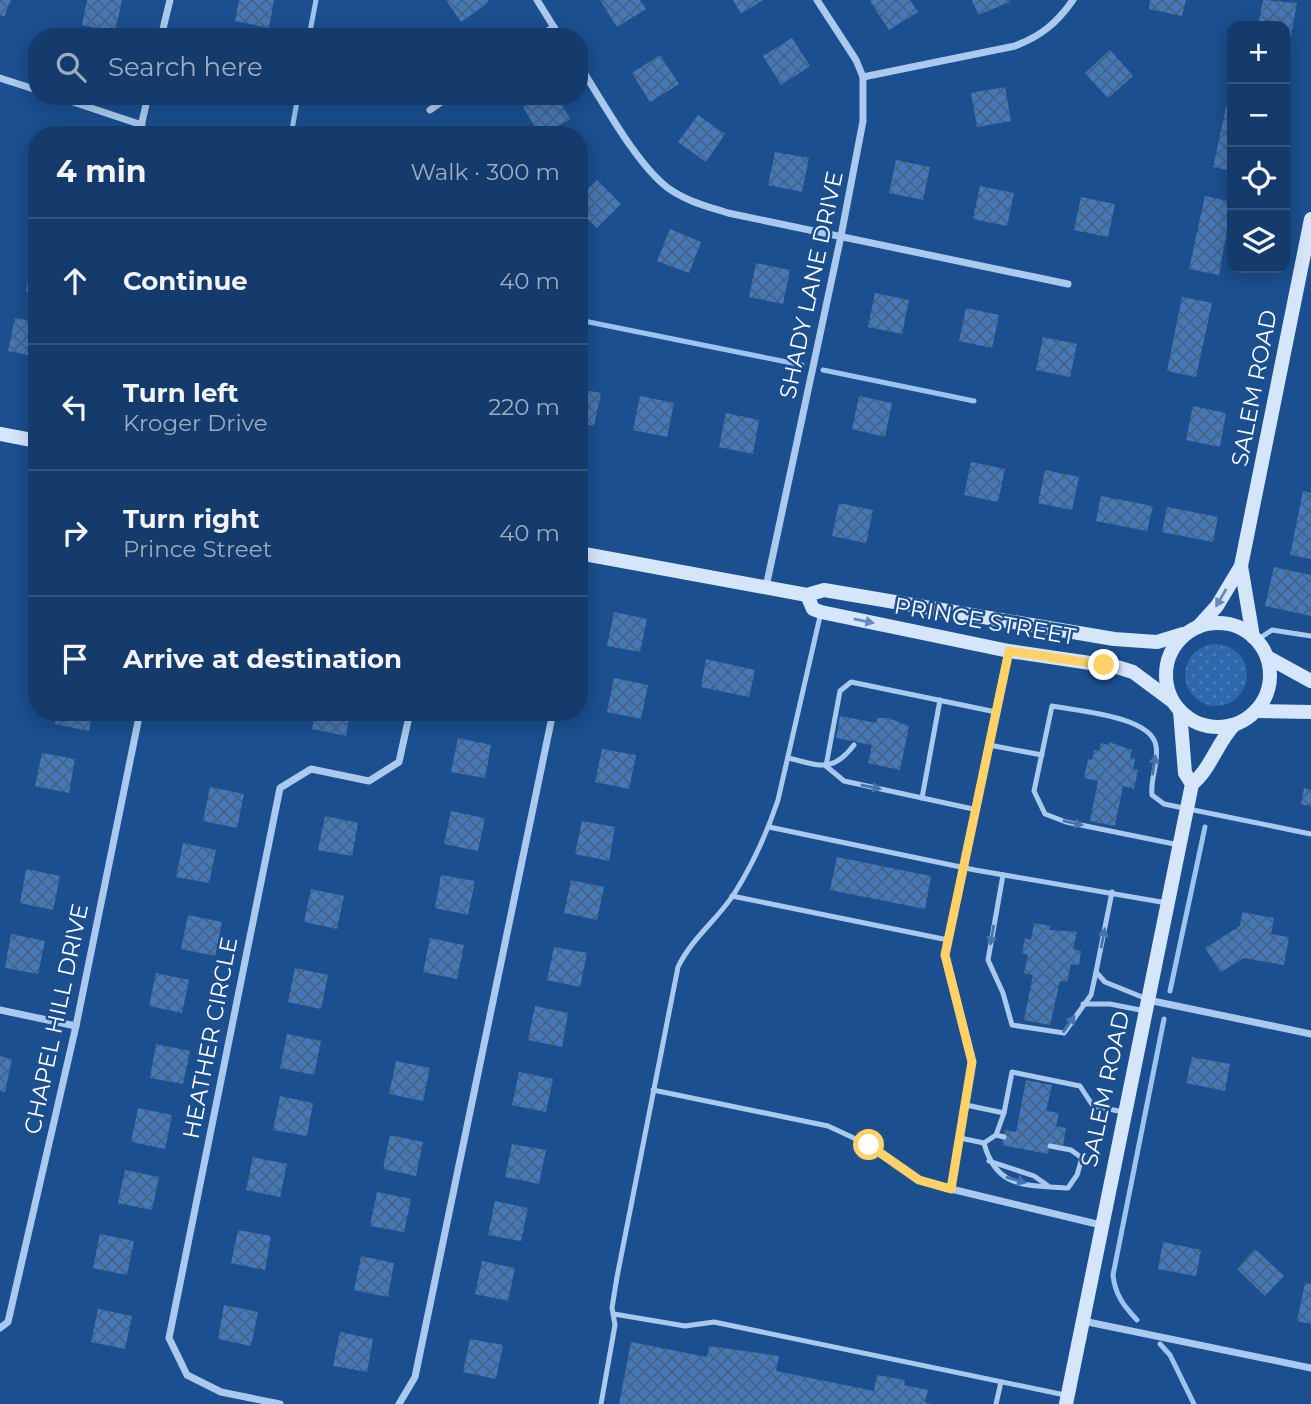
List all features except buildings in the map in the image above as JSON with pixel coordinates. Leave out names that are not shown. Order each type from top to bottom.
[{"type":"main road","name":"SALEM ROAD","points":[[1198,627],[1216,606],[1241,566],[1311,219]]},
{"type":"main road","points":[[0,434],[28,439]]},
{"type":"main road","name":"PRINCE STREET","points":[[588,555],[807,596],[824,590],[1138,642],[1157,642],[1183,634]]},
{"type":"main road","name":"SALEM ROAD","points":[[1241,566],[1255,638]]},
{"type":"main road","points":[[807,596],[813,610],[821,612]]},
{"type":"main road","name":"PRINCE STREET","points":[[821,612],[830,602],[842,601],[909,613],[928,608]]},
{"type":"main road","name":"PRINCE STREET","points":[[821,612],[1009,651],[1133,672],[1176,706]]},
{"type":"main road","points":[[1227,624],[1255,638],[1267,657],[1270,685],[1256,711],[1234,725],[1205,726],[1176,706],[1165,673],[1170,653],[1183,634],[1198,627],[1227,624]]},
{"type":"main road","points":[[1267,657],[1311,681]]},
{"type":"main road","name":"SALEM ROAD","points":[[1176,706],[1185,773],[1192,784]]},
{"type":"main road","points":[[1256,711],[1311,712]]},
{"type":"main road","name":"SALEM ROAD","points":[[1067,1400],[1192,784],[1203,776],[1217,744],[1234,725]]},
{"type":"street","points":[[163,28],[170,0]]},
{"type":"street","points":[[537,0],[554,27]]},
{"type":"street","points":[[817,0],[863,77],[1015,46],[1035,38],[1052,26],[1073,0]]},
{"type":"street","name":"SHADY LANE DRIVE","points":[[766,587],[860,145],[863,77]]},
{"type":"street","points":[[0,78],[28,87]]},
{"type":"street","points":[[588,78],[649,170],[667,187],[692,202],[727,213],[1068,284]]},
{"type":"street","points":[[82,105],[142,125],[146,105]]},
{"type":"street","points":[[430,110],[437,105]]},
{"type":"street","points":[[1009,651],[948,940],[947,969],[972,1051],[966,1105],[951,1189],[1101,1225]]},
{"type":"street","name":"CHAPEL HILL DRIVE","points":[[0,1328],[8,1322],[76,1026],[139,721]]},
{"type":"street","name":"HEATHER CIRCLE","points":[[280,1404],[221,1392],[187,1375],[169,1338],[280,788],[311,769],[369,781],[400,762],[408,721]]},
{"type":"street","points":[[399,1404],[415,1377],[551,721]]},
{"type":"street","points":[[1146,1005],[1311,1034]]},
{"type":"street","points":[[0,1010],[76,1026]]},
{"type":"street","points":[[1083,1321],[1311,1368]]},
{"type":"lane","points":[[601,1404],[615,1325],[617,1277],[678,967],[688,947],[732,896],[769,827],[789,758],[821,612]]},
{"type":"lane","points":[[1255,638],[1272,630],[1311,636]]},
{"type":"lane","points":[[826,766],[840,691],[851,682],[996,712]]},
{"type":"lane","points":[[922,798],[940,700]]},
{"type":"lane","points":[[1179,845],[1066,822],[1045,814],[1034,791],[1052,706],[1136,723],[1151,732],[1156,744],[1152,795],[1164,804],[1311,834]]},
{"type":"lane","points":[[789,758],[826,766],[836,764],[853,745]]},
{"type":"lane","points":[[989,745],[1042,755]]},
{"type":"lane","points":[[826,766],[844,781],[974,808]]},
{"type":"lane","points":[[769,827],[1003,875],[1112,891],[1167,903]]},
{"type":"lane","points":[[1003,875],[988,960],[1003,993],[1012,1025],[1064,1033],[1091,995],[1112,891]]},
{"type":"lane","points":[[732,896],[948,940]]},
{"type":"lane","points":[[1096,972],[1105,982],[1146,1005]]},
{"type":"lane","points":[[1083,1004],[1146,1005]]},
{"type":"lane","points":[[960,1138],[984,1143],[996,1135],[1004,1113],[1012,1072],[1080,1086],[1093,1106],[1124,1112]]},
{"type":"lane","points":[[653,1090],[828,1126],[871,1146],[919,1180],[951,1189]]},
{"type":"lane","points":[[966,1105],[1004,1113]]},
{"type":"lane","points":[[996,1135],[1004,1137]]},
{"type":"lane","points":[[984,1143],[989,1161],[998,1174],[1050,1187],[1068,1188],[1077,1175],[1082,1158],[1071,1150],[1050,1146]]},
{"type":"lane","points":[[989,1161],[1034,1175],[1050,1187]]},
{"type":"lane","points":[[614,1314],[685,1326],[714,1322],[1001,1382],[1067,1400]]},
{"type":"lane","points":[[996,1404],[1001,1382]]},
{"type":"shaded area","points":[[1210,644],[1222,644],[1238,653],[1245,663],[1245,687],[1238,697],[1222,706],[1210,706],[1199,701],[1190,692],[1185,681],[1185,669],[1190,658],[1199,649]]},
{"type":"waterway","points":[[311,28],[316,0]]},
{"type":"waterway","points":[[293,126],[296,105]]},
{"type":"waterway","points":[[588,322],[802,365]]},
{"type":"waterway","points":[[823,370],[974,401]]},
{"type":"waterway","points":[[1170,991],[1205,827]]},
{"type":"waterway","points":[[1137,1320],[1121,1300],[1113,1275],[1164,1019]]},
{"type":"waterway","points":[[1160,1344],[1170,1355],[1194,1404]]},
{"type":"route","points":[[869,1145],[919,1180],[951,1189],[971,1077],[972,1051],[945,955],[1009,651],[1104,665]]}]
